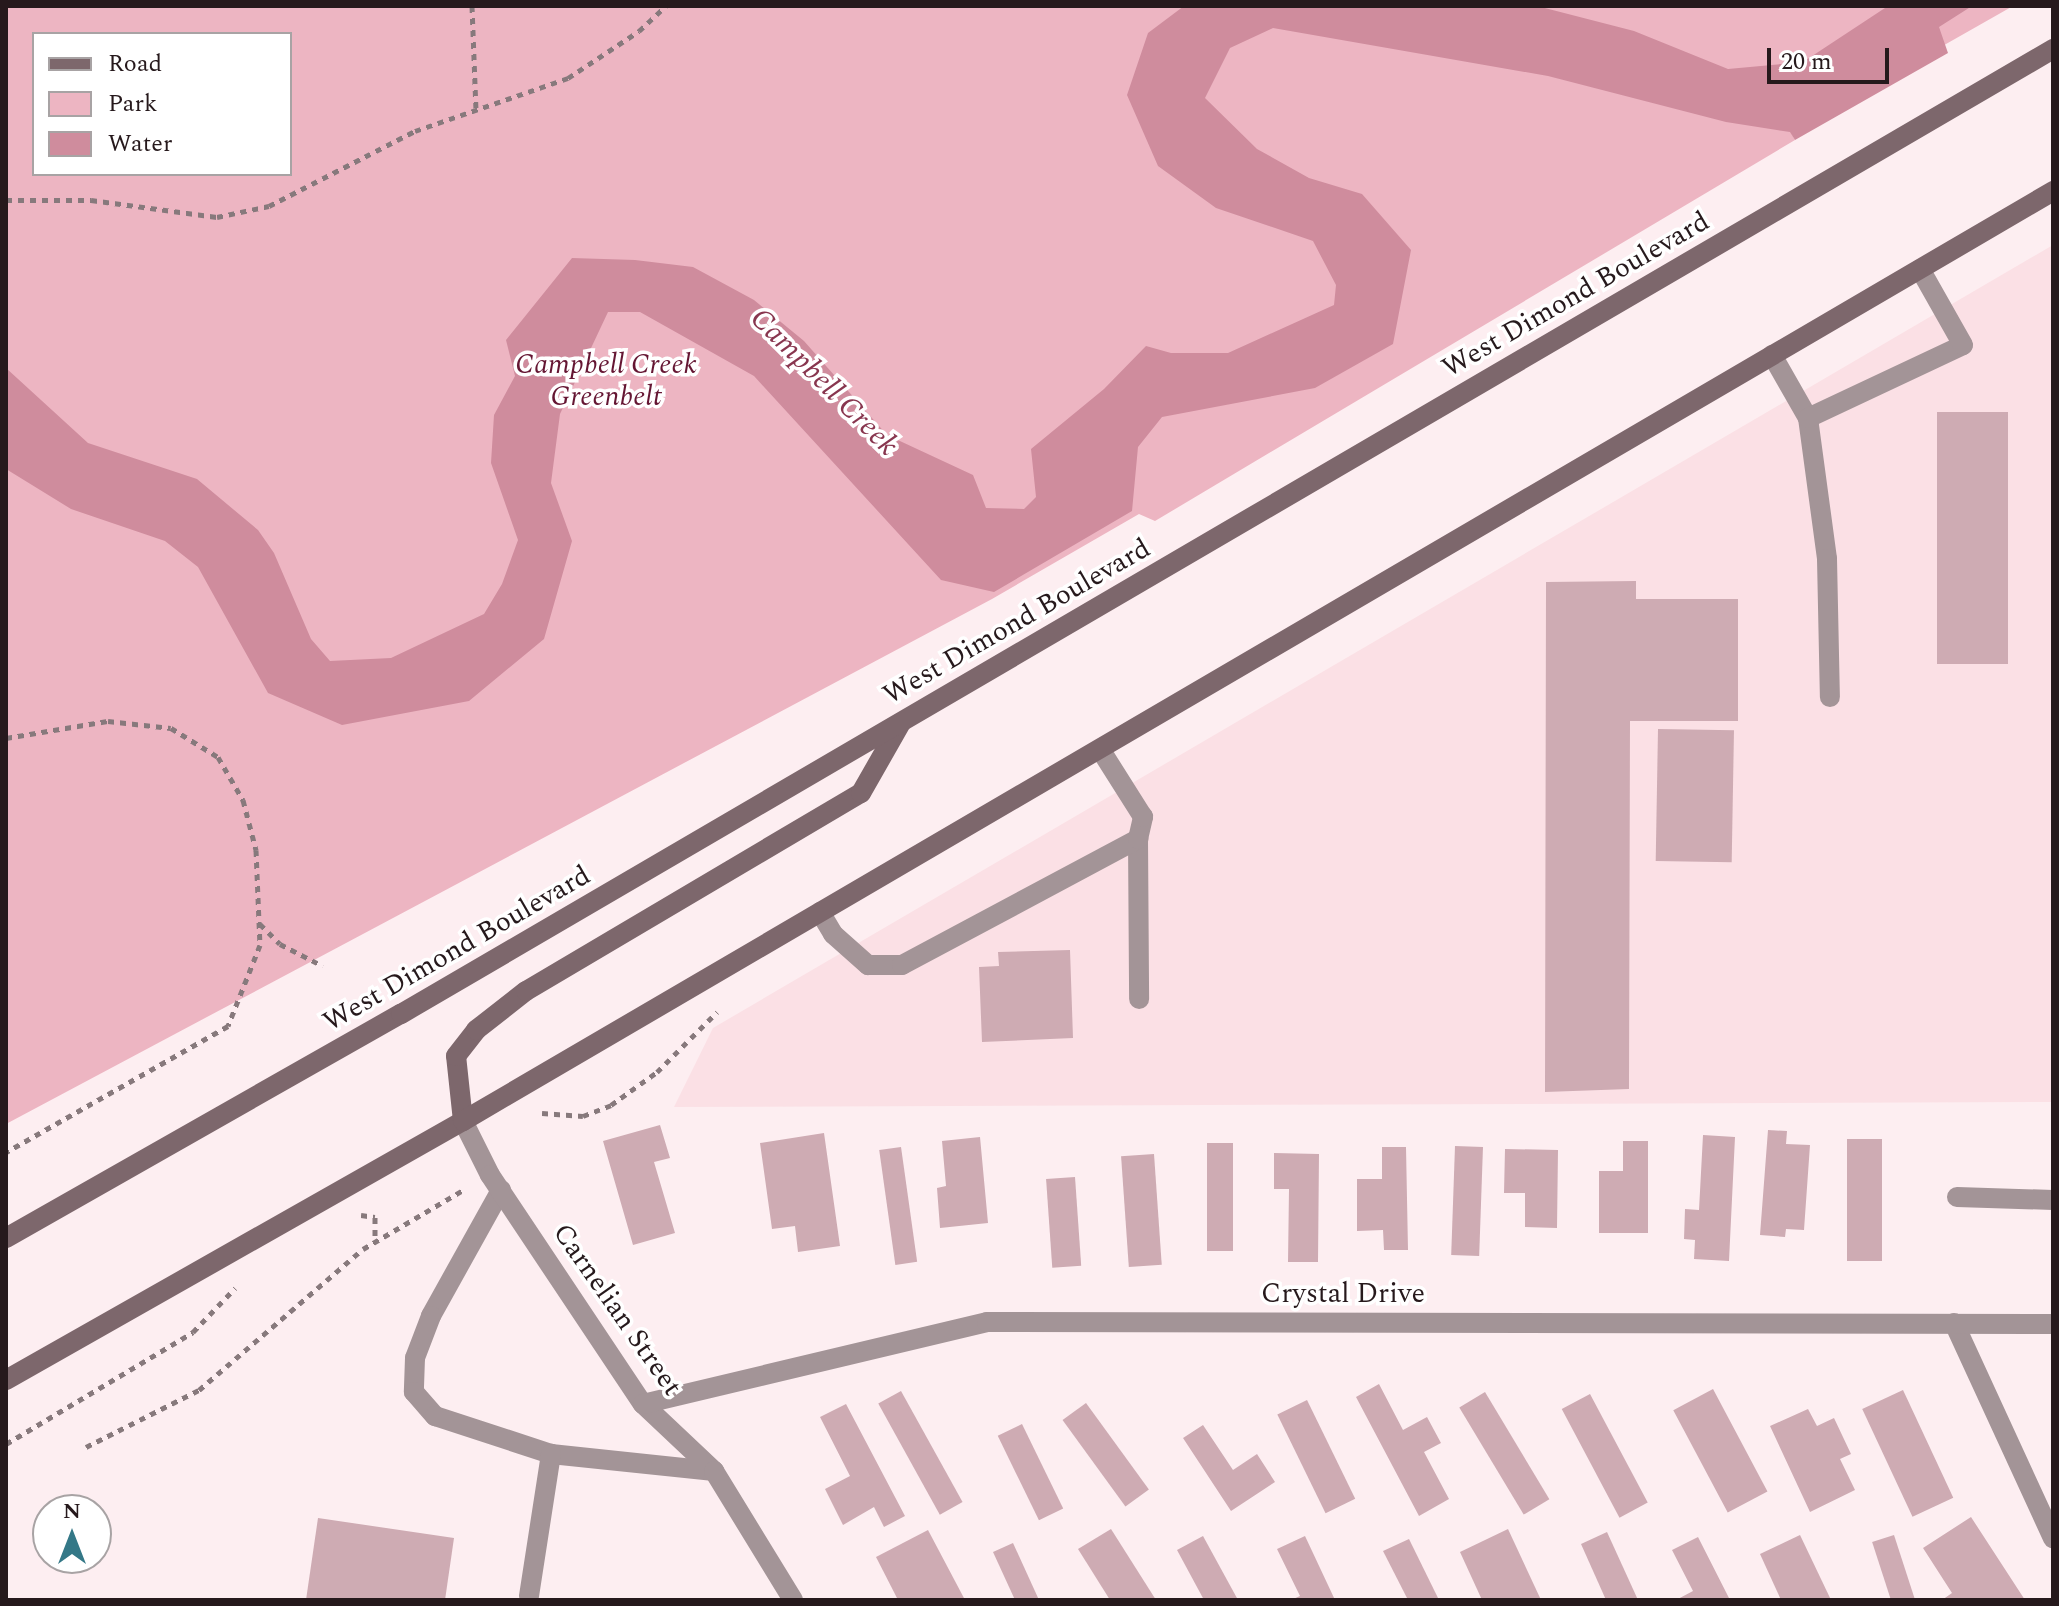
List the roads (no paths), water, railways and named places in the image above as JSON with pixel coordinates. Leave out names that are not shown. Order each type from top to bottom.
[{"type":"main road","name":"West Dimond Boulevard","points":[[6,1238],[901,723],[2053,49]]},
{"type":"main road","points":[[6,1380],[463,1121],[2053,191]]},
{"type":"main road","points":[[463,1121],[456,1056],[476,1030],[526,991],[861,793],[901,723]]},
{"type":"street","points":[[1808,418],[1963,345],[1920,269]]},
{"type":"street","points":[[1772,355],[1808,418],[1827,559],[1830,697]]},
{"type":"street","points":[[1100,749],[1143,817],[1138,839],[1139,999]]},
{"type":"street","points":[[820,912],[833,934],[868,965],[902,965],[1138,839]]},
{"type":"street","name":"Carnelian Street","points":[[463,1121],[495,1183],[643,1404],[714,1471],[789,1598]]},
{"type":"street","points":[[495,1183],[431,1316],[415,1358],[414,1392],[435,1416],[551,1454],[714,1471]]},
{"type":"street","points":[[1957,1197],[2053,1200]]},
{"type":"street","name":"Crystal Drive","points":[[643,1404],[987,1322],[2053,1324]]},
{"type":"street","points":[[1954,1323],[2053,1538]]},
{"type":"street","points":[[529,1596],[551,1454]]},
{"type":"water","name":"Campbell Creek","points":[[1184,6],[1537,6],[1634,31],[1728,69],[1803,62],[1888,6],[1972,6],[1939,27],[1948,53],[1795,140],[1790,132],[1726,122],[1548,76],[1273,28],[1230,48],[1205,98],[1257,149],[1309,178],[1362,194],[1411,250],[1393,344],[1315,388],[1162,417],[1138,447],[1132,511],[994,592],[941,580],[754,376],[640,312],[608,312],[560,414],[551,483],[572,541],[544,639],[469,701],[342,725],[268,693],[198,567],[165,541],[71,509],[6,469],[6,368],[88,443],[197,479],[258,530],[274,553],[311,639],[330,661],[391,658],[484,614],[502,584],[518,540],[491,463],[494,415],[515,376],[506,340],[572,258],[635,260],[693,267],[754,300],[804,341],[887,435],[973,475],[986,508],[1024,509],[1036,497],[1031,449],[1104,389],[1146,346],[1171,353],[1228,353],[1334,305],[1336,285],[1313,241],[1216,208],[1158,166],[1127,95],[1148,33]]},
{"type":"park label","name":"Campbell Creek Greenbelt","points":[[606,381]]}]
